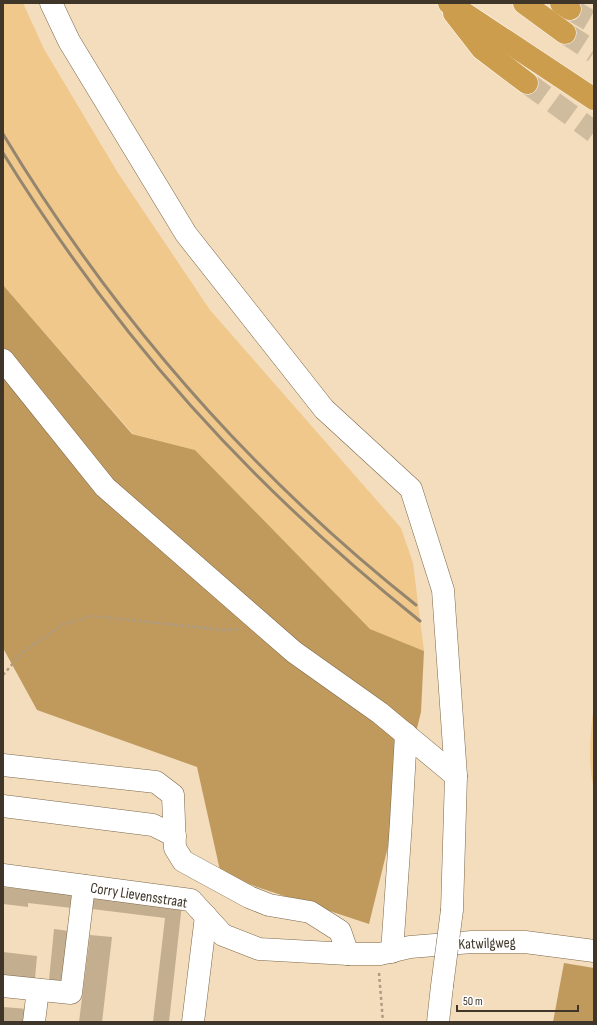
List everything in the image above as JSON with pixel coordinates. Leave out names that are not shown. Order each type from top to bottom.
[{"type":"highway","points":[[449,3],[459,21],[482,49],[527,83]]},
{"type":"highway","points":[[449,3],[594,99]]},
{"type":"highway","points":[[524,3],[565,33]]},
{"type":"street","points":[[51,3],[69,41],[186,234],[324,409],[411,489],[443,590],[456,776],[452,910],[438,1022]]},
{"type":"street","points":[[3,360],[105,487],[294,652],[406,734],[456,776]]},
{"type":"street","points":[[386,953],[402,822],[406,734]]},
{"type":"street","points":[[3,765],[156,782],[173,795],[175,836],[174,848],[183,861],[249,897],[269,905],[310,912],[340,931],[348,954]]},
{"type":"street","points":[[3,806],[153,825],[175,836]]},
{"type":"street","name":"Corry Lievensstraat","points":[[3,875],[191,900],[222,935],[259,949],[348,954]]},
{"type":"street","points":[[3,986],[71,993],[84,886]]},
{"type":"street","points":[[193,1022],[206,916]]},
{"type":"street","name":"Katwilgweg","points":[[348,954],[386,953],[410,947],[525,942],[594,951]]},
{"type":"street","points":[[34,1022],[38,990]]},
{"type":"path","points":[[3,675],[23,652],[63,624],[94,616],[223,630],[243,629]]},
{"type":"path","points":[[383,1022],[379,975],[386,953]]},
{"type":"shaded area","points":[[3,3],[23,3],[44,49],[118,173],[210,310],[401,528],[413,563],[424,651],[370,629],[195,450],[133,434],[3,285]]},
{"type":"shaded area","points":[[3,285],[132,434],[195,450],[370,629],[424,651],[421,712],[369,924],[221,875],[197,767],[37,710],[3,648]]},
{"type":"shaded area","points":[[594,706],[594,789],[590,748]]},
{"type":"shaded area","points":[[564,963],[594,968],[594,1022],[553,1022]]},
{"type":"building","points":[[3,887],[30,890],[30,887],[74,892],[72,908],[28,903],[28,907],[3,904]]},
{"type":"building","points":[[94,894],[182,904],[169,1022],[153,1022],[165,918],[92,909]]},
{"type":"building","points":[[54,929],[69,931],[64,982],[49,980]]},
{"type":"building","points":[[90,935],[112,937],[102,1022],[79,1022]]},
{"type":"building","points":[[3,952],[37,956],[35,979],[3,975]]},
{"type":"building","points":[[3,1007],[28,1009],[26,1022],[3,1022]]},
{"type":"tunnel","points":[[570,9],[594,23]]},
{"type":"tunnel","points":[[565,33],[594,52]]},
{"type":"tunnel","points":[[527,83],[594,132]]},
{"type":"railway","points":[[3,134],[45,201],[90,266],[138,328],[188,388],[297,502],[355,555],[416,605]]},
{"type":"railway","points":[[3,153],[47,221],[93,285],[141,347],[191,406],[299,517],[420,621]]}]
